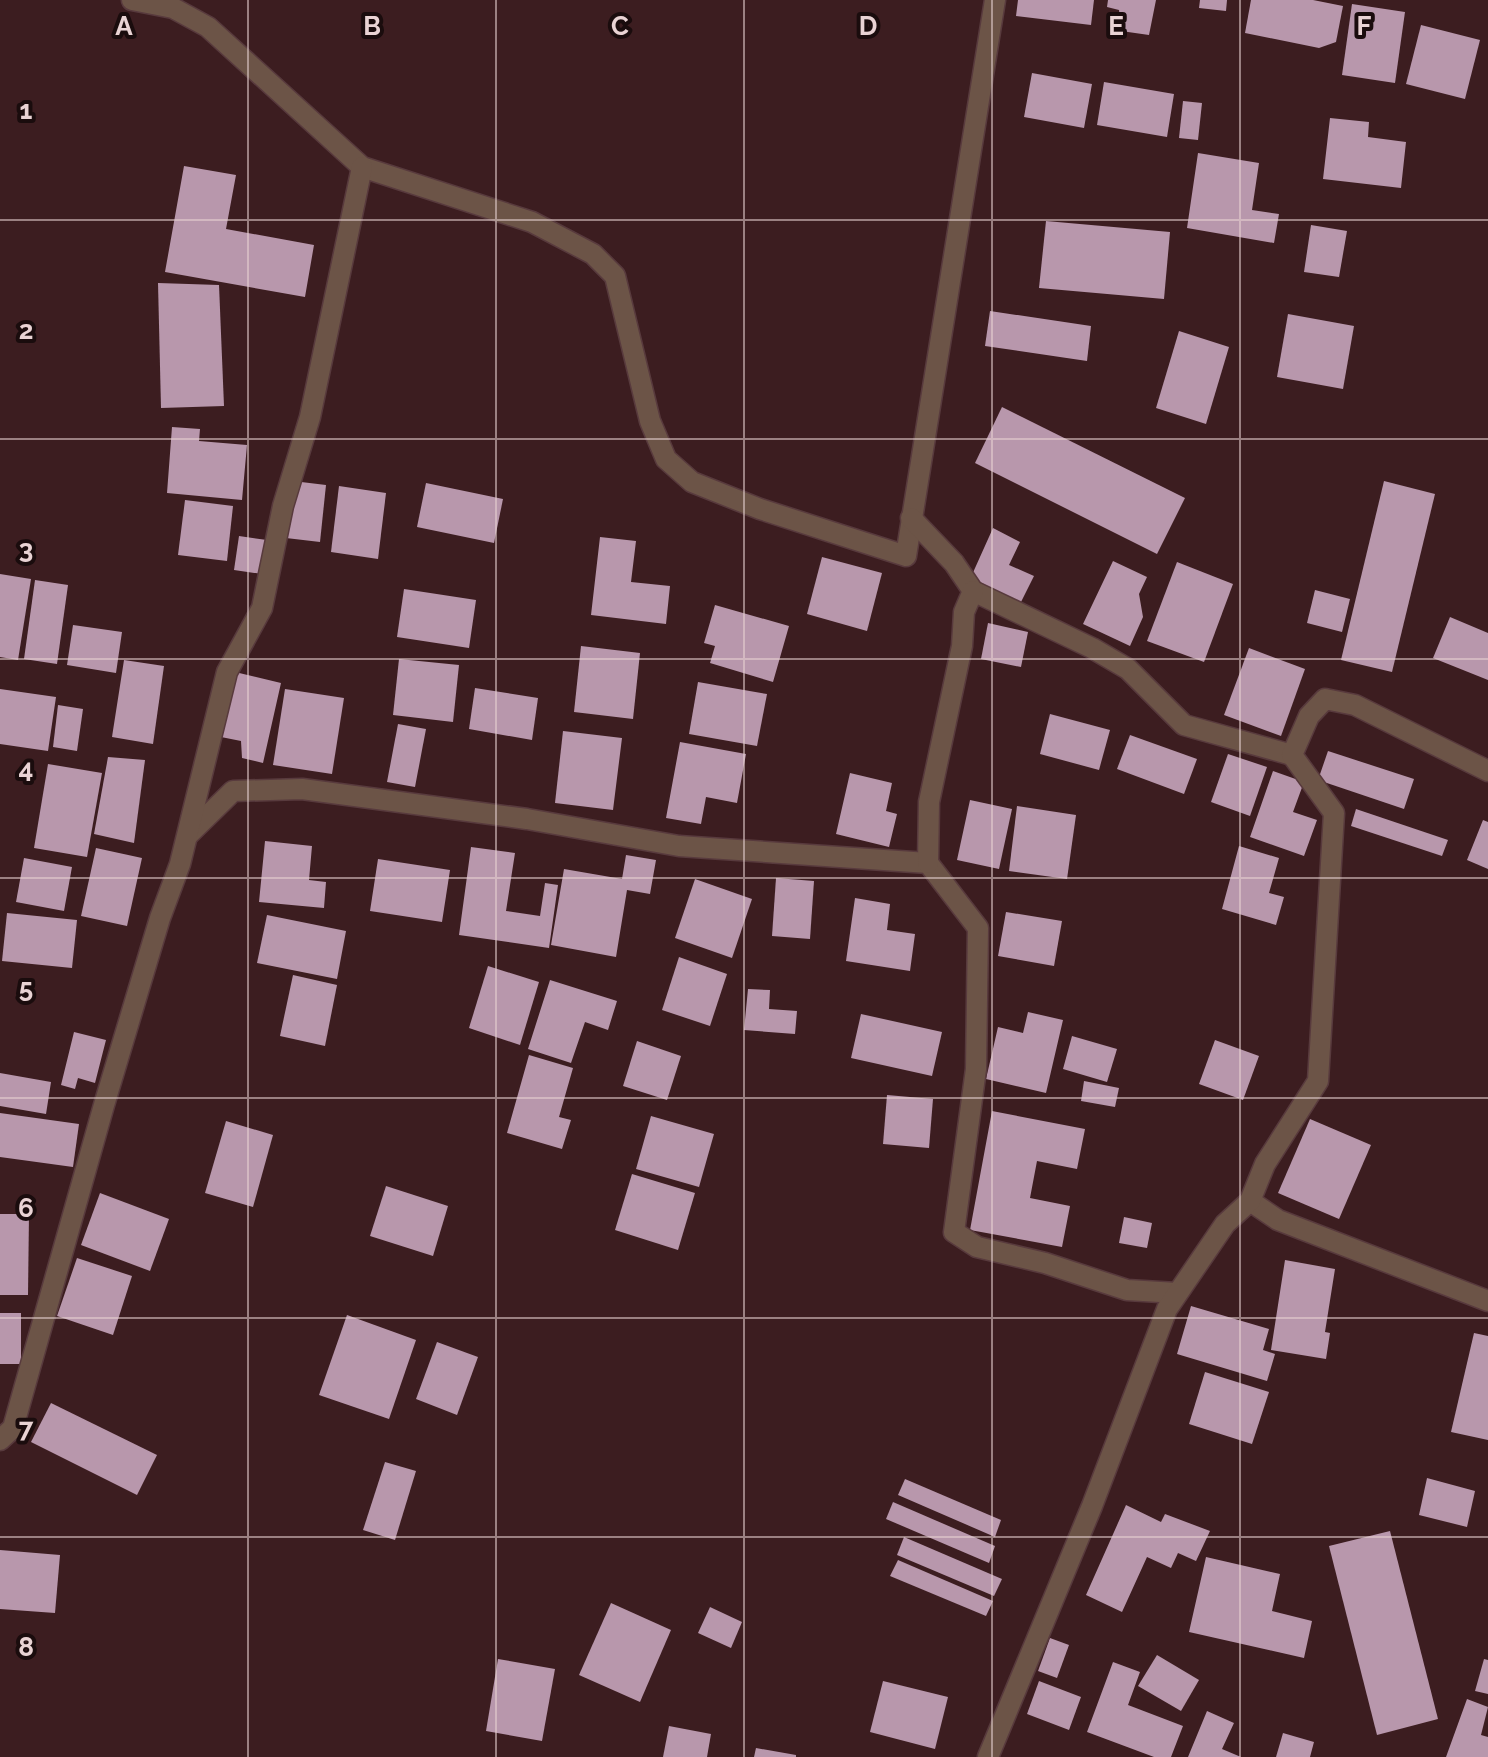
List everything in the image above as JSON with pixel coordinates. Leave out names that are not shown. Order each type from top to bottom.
[{"type":"street","points":[[132,0],[173,8],[208,27],[362,167],[532,222],[593,254],[615,276],[650,421],[666,459],[692,482],[760,509],[906,556],[995,0]]},
{"type":"street","points":[[0,1440],[13,1428],[77,1196],[188,835],[227,672],[262,608],[283,506],[310,417],[362,167]]},
{"type":"street","points":[[911,518],[954,563],[973,591],[1092,648],[1128,669],[1184,725],[1292,755],[1334,813],[1318,1081],[1265,1164],[1250,1201],[1225,1224],[1167,1309],[1092,1506],[988,1757]]},
{"type":"street","points":[[973,591],[964,612],[962,646],[929,802],[928,863],[978,928],[976,1069],[954,1232],[977,1247],[1045,1263],[1127,1290],[1177,1293]]},
{"type":"street","points":[[1292,755],[1309,716],[1325,699],[1355,705],[1488,771]]},
{"type":"street","points":[[188,835],[233,791],[302,789],[527,819],[679,846],[928,863]]},
{"type":"street","points":[[1250,1201],[1292,1226],[1488,1301]]},
{"type":"building","points":[[1018,0],[1094,0],[1091,25],[1016,16]]},
{"type":"building","points":[[1108,0],[1156,0],[1149,35],[1121,31],[1119,10],[1107,7]]},
{"type":"building","points":[[1200,0],[1227,0],[1226,11],[1199,8]]},
{"type":"building","points":[[1251,0],[1313,0],[1343,6],[1336,42],[1319,48],[1245,33]]},
{"type":"building","points":[[1352,4],[1405,12],[1395,83],[1342,75]]},
{"type":"building","points":[[1421,25],[1480,40],[1465,99],[1406,84]]},
{"type":"building","points":[[1032,73],[1092,84],[1084,128],[1024,117]]},
{"type":"building","points":[[1104,82],[1174,94],[1167,137],[1097,125]]},
{"type":"building","points":[[1183,101],[1202,103],[1198,140],[1179,138]]},
{"type":"building","points":[[1330,118],[1369,122],[1368,137],[1406,142],[1401,188],[1323,179]]},
{"type":"building","points":[[1198,153],[1259,163],[1252,210],[1279,214],[1274,243],[1187,228]]},
{"type":"building","points":[[184,166],[236,175],[226,229],[314,245],[305,297],[165,272]]},
{"type":"building","points":[[1046,221],[1170,232],[1164,299],[1039,288]]},
{"type":"building","points":[[1311,225],[1347,231],[1339,277],[1304,272]]},
{"type":"building","points":[[158,283],[219,285],[224,406],[161,408]]},
{"type":"building","points":[[990,311],[1091,326],[1087,361],[985,346]]},
{"type":"building","points":[[1288,314],[1354,326],[1343,389],[1277,377]]},
{"type":"building","points":[[1179,331],[1229,347],[1206,424],[1156,408]]},
{"type":"building","points":[[1002,407],[1185,498],[1157,554],[975,463]]},
{"type":"building","points":[[172,427],[200,429],[199,441],[247,445],[242,500],[167,493]]},
{"type":"building","points":[[293,481],[326,485],[320,542],[286,538]]},
{"type":"building","points":[[1384,481],[1435,494],[1392,672],[1341,660]]},
{"type":"building","points":[[426,483],[503,499],[494,543],[417,527]]},
{"type":"building","points":[[339,486],[386,493],[378,559],[331,552]]},
{"type":"building","points":[[185,500],[233,506],[227,561],[178,555]]},
{"type":"building","points":[[993,528],[1020,542],[1009,565],[1034,576],[1020,604],[971,577]]},
{"type":"building","points":[[239,536],[267,540],[262,574],[234,570]]},
{"type":"building","points":[[600,537],[636,541],[631,582],[670,586],[666,624],[591,615]]},
{"type":"building","points":[[822,557],[882,573],[867,631],[807,614]]},
{"type":"building","points":[[1113,561],[1147,577],[1139,594],[1143,617],[1130,646],[1083,624]]},
{"type":"building","points":[[1177,562],[1233,584],[1204,662],[1147,641]]},
{"type":"building","points":[[0,574],[31,579],[18,660],[0,657]]},
{"type":"building","points":[[35,580],[68,585],[57,664],[24,659]]},
{"type":"building","points":[[404,589],[476,600],[469,648],[397,637]]},
{"type":"building","points":[[1315,590],[1350,599],[1342,632],[1307,623]]},
{"type":"building","points":[[715,605],[789,626],[773,682],[710,663],[715,646],[704,643]]},
{"type":"building","points":[[1450,617],[1488,633],[1488,680],[1433,658]]},
{"type":"building","points":[[988,623],[1028,632],[1021,667],[981,659]]},
{"type":"building","points":[[73,625],[122,632],[116,673],[67,665]]},
{"type":"building","points":[[581,646],[640,653],[633,719],[574,712]]},
{"type":"building","points":[[1249,648],[1305,669],[1281,736],[1224,715]]},
{"type":"building","points":[[399,659],[459,665],[453,722],[393,715]]},
{"type":"building","points":[[124,660],[164,666],[153,744],[112,737]]},
{"type":"building","points":[[235,672],[281,683],[263,763],[242,758],[241,741],[221,737]]},
{"type":"building","points":[[698,682],[767,694],[757,746],[689,734]]},
{"type":"building","points":[[475,688],[538,698],[532,740],[469,729]]},
{"type":"building","points":[[0,689],[56,697],[48,751],[0,744]]},
{"type":"building","points":[[285,689],[344,698],[332,774],[273,765]]},
{"type":"building","points":[[58,705],[83,709],[77,751],[53,747]]},
{"type":"building","points":[[1050,714],[1110,730],[1099,770],[1040,754]]},
{"type":"building","points":[[398,724],[426,729],[415,787],[387,782]]},
{"type":"building","points":[[563,731],[622,738],[613,810],[555,803]]},
{"type":"building","points":[[1130,735],[1197,759],[1184,794],[1117,769]]},
{"type":"building","points":[[680,742],[746,754],[737,803],[706,797],[701,824],[666,818]]},
{"type":"building","points":[[1328,751],[1414,779],[1404,809],[1318,780]]},
{"type":"building","points":[[1228,754],[1267,767],[1250,816],[1211,802]]},
{"type":"building","points":[[108,757],[145,760],[134,843],[94,834]]},
{"type":"building","points":[[48,764],[102,773],[87,857],[34,848]]},
{"type":"building","points":[[1273,771],[1304,782],[1293,812],[1317,820],[1304,856],[1250,837]]},
{"type":"building","points":[[850,773],[892,783],[886,811],[897,814],[889,847],[836,834]]},
{"type":"building","points":[[970,800],[1012,809],[999,869],[957,860]]},
{"type":"building","points":[[1017,806],[1076,815],[1067,879],[1009,871]]},
{"type":"building","points":[[1356,809],[1448,840],[1442,856],[1351,826]]},
{"type":"building","points":[[1483,820],[1488,822],[1488,869],[1467,860]]},
{"type":"building","points":[[265,841],[312,846],[309,880],[326,882],[324,908],[259,902]]},
{"type":"building","points":[[1239,846],[1279,858],[1269,893],[1284,897],[1276,925],[1222,909]]},
{"type":"building","points":[[471,847],[515,853],[506,911],[540,916],[545,883],[558,885],[549,948],[459,935]]},
{"type":"building","points":[[96,848],[142,858],[127,926],[81,916]]},
{"type":"building","points":[[626,855],[656,860],[650,894],[627,890],[616,957],[551,945],[564,869],[622,879]]},
{"type":"building","points":[[24,858],[72,867],[64,911],[16,902]]},
{"type":"building","points":[[378,859],[450,870],[442,922],[370,911]]},
{"type":"building","points":[[776,878],[814,881],[810,939],[772,936]]},
{"type":"building","points":[[695,879],[752,899],[732,958],[675,938]]},
{"type":"building","points":[[855,898],[890,904],[887,930],[915,934],[910,971],[846,961]]},
{"type":"building","points":[[1006,912],[1062,921],[1054,966],[998,956]]},
{"type":"building","points":[[7,913],[77,920],[72,968],[2,961]]},
{"type":"building","points":[[267,915],[346,931],[337,979],[257,963]]},
{"type":"building","points":[[679,957],[727,974],[710,1026],[662,1010]]},
{"type":"building","points":[[488,966],[539,982],[520,1045],[469,1028]]},
{"type":"building","points":[[293,975],[337,985],[325,1046],[280,1036]]},
{"type":"building","points":[[550,980],[617,1001],[608,1030],[585,1022],[571,1063],[528,1049]]},
{"type":"building","points":[[748,989],[770,990],[769,1009],[797,1011],[795,1034],[744,1030]]},
{"type":"building","points":[[1028,1012],[1063,1020],[1046,1093],[986,1079],[998,1027],[1023,1033]]},
{"type":"building","points":[[861,1014],[942,1032],[932,1076],[851,1058]]},
{"type":"building","points":[[74,1032],[106,1040],[95,1083],[78,1078],[75,1089],[61,1085]]},
{"type":"building","points":[[1072,1036],[1117,1049],[1107,1082],[1063,1069]]},
{"type":"building","points":[[1215,1040],[1259,1056],[1243,1100],[1199,1084]]},
{"type":"building","points":[[637,1041],[681,1056],[667,1100],[623,1086]]},
{"type":"building","points":[[529,1055],[573,1068],[559,1117],[571,1120],[562,1149],[507,1133]]},
{"type":"building","points":[[0,1073],[51,1082],[46,1114],[0,1106]]},
{"type":"building","points":[[1084,1081],[1119,1088],[1115,1107],[1081,1101]]},
{"type":"building","points":[[887,1095],[933,1099],[929,1148],[883,1144]]},
{"type":"building","points":[[992,1111],[1085,1129],[1077,1169],[1037,1161],[1030,1198],[1070,1206],[1062,1247],[970,1230]]},
{"type":"building","points":[[0,1113],[79,1124],[73,1167],[0,1157]]},
{"type":"building","points":[[651,1116],[714,1134],[699,1187],[636,1169]]},
{"type":"building","points":[[1310,1119],[1371,1145],[1339,1219],[1278,1193]]},
{"type":"building","points":[[226,1121],[273,1135],[253,1207],[205,1193]]},
{"type":"building","points":[[632,1174],[695,1193],[678,1250],[615,1230]]},
{"type":"building","points":[[386,1186],[448,1206],[433,1256],[370,1236]]},
{"type":"building","points":[[100,1193],[169,1219],[150,1271],[81,1245]]},
{"type":"building","points":[[0,1214],[29,1214],[28,1295],[0,1295]]},
{"type":"building","points":[[1124,1217],[1152,1223],[1147,1248],[1119,1243]]},
{"type":"building","points":[[77,1258],[132,1276],[113,1335],[57,1316]]},
{"type":"building","points":[[1285,1260],[1335,1269],[1325,1332],[1330,1333],[1326,1359],[1271,1350]]},
{"type":"building","points":[[1191,1306],[1269,1329],[1263,1350],[1275,1354],[1267,1381],[1177,1354]]},
{"type":"building","points":[[0,1313],[21,1313],[21,1364],[0,1364]]},
{"type":"building","points":[[347,1315],[416,1340],[389,1419],[319,1395]]},
{"type":"building","points":[[1474,1333],[1488,1336],[1488,1440],[1451,1432]]},
{"type":"building","points":[[437,1342],[478,1357],[457,1415],[416,1399]]},
{"type":"building","points":[[1205,1372],[1269,1392],[1252,1444],[1189,1424]]},
{"type":"building","points":[[51,1403],[157,1455],[137,1495],[31,1442]]},
{"type":"building","points":[[385,1462],[416,1471],[395,1540],[363,1530]]},
{"type":"building","points":[[1427,1478],[1475,1491],[1467,1527],[1419,1515]]},
{"type":"building","points":[[905,1479],[1001,1520],[995,1537],[898,1495]]},
{"type":"building","points":[[893,1502],[995,1546],[989,1563],[886,1519]]},
{"type":"building","points":[[1126,1505],[1161,1522],[1165,1514],[1210,1531],[1196,1561],[1178,1553],[1171,1568],[1147,1557],[1122,1612],[1086,1595]]},
{"type":"building","points":[[1390,1531],[1438,1719],[1377,1735],[1329,1546]]},
{"type":"building","points":[[904,1537],[1002,1579],[994,1596],[897,1555]]},
{"type":"building","points":[[0,1550],[60,1555],[55,1613],[0,1609]]},
{"type":"building","points":[[1206,1557],[1280,1574],[1272,1611],[1312,1621],[1304,1658],[1189,1632]]},
{"type":"building","points":[[898,1560],[993,1601],[986,1616],[890,1576]]},
{"type":"building","points":[[611,1603],[671,1630],[640,1702],[579,1675]]},
{"type":"building","points":[[710,1607],[742,1622],[731,1648],[698,1633]]},
{"type":"building","points":[[1050,1638],[1069,1645],[1057,1678],[1038,1671]]},
{"type":"building","points":[[1157,1655],[1199,1680],[1181,1711],[1138,1686]]},
{"type":"building","points":[[498,1659],[555,1669],[542,1741],[486,1731]]},
{"type":"building","points":[[1484,1659],[1488,1660],[1488,1694],[1475,1691]]},
{"type":"building","points":[[1113,1662],[1140,1672],[1128,1705],[1183,1726],[1171,1757],[1154,1757],[1087,1732]]},
{"type":"building","points":[[883,1681],[948,1697],[935,1749],[870,1732]]},
{"type":"building","points":[[1039,1681],[1081,1697],[1069,1730],[1027,1714]]},
{"type":"building","points":[[1467,1699],[1488,1707],[1481,1735],[1488,1737],[1488,1757],[1446,1757]]},
{"type":"building","points":[[1207,1711],[1234,1723],[1222,1749],[1241,1757],[1188,1757]]},
{"type":"building","points":[[669,1726],[711,1734],[707,1757],[663,1757]]},
{"type":"building","points":[[1283,1733],[1314,1742],[1310,1757],[1276,1757]]},
{"type":"building","points":[[756,1748],[796,1755],[796,1757],[754,1757]]}]
